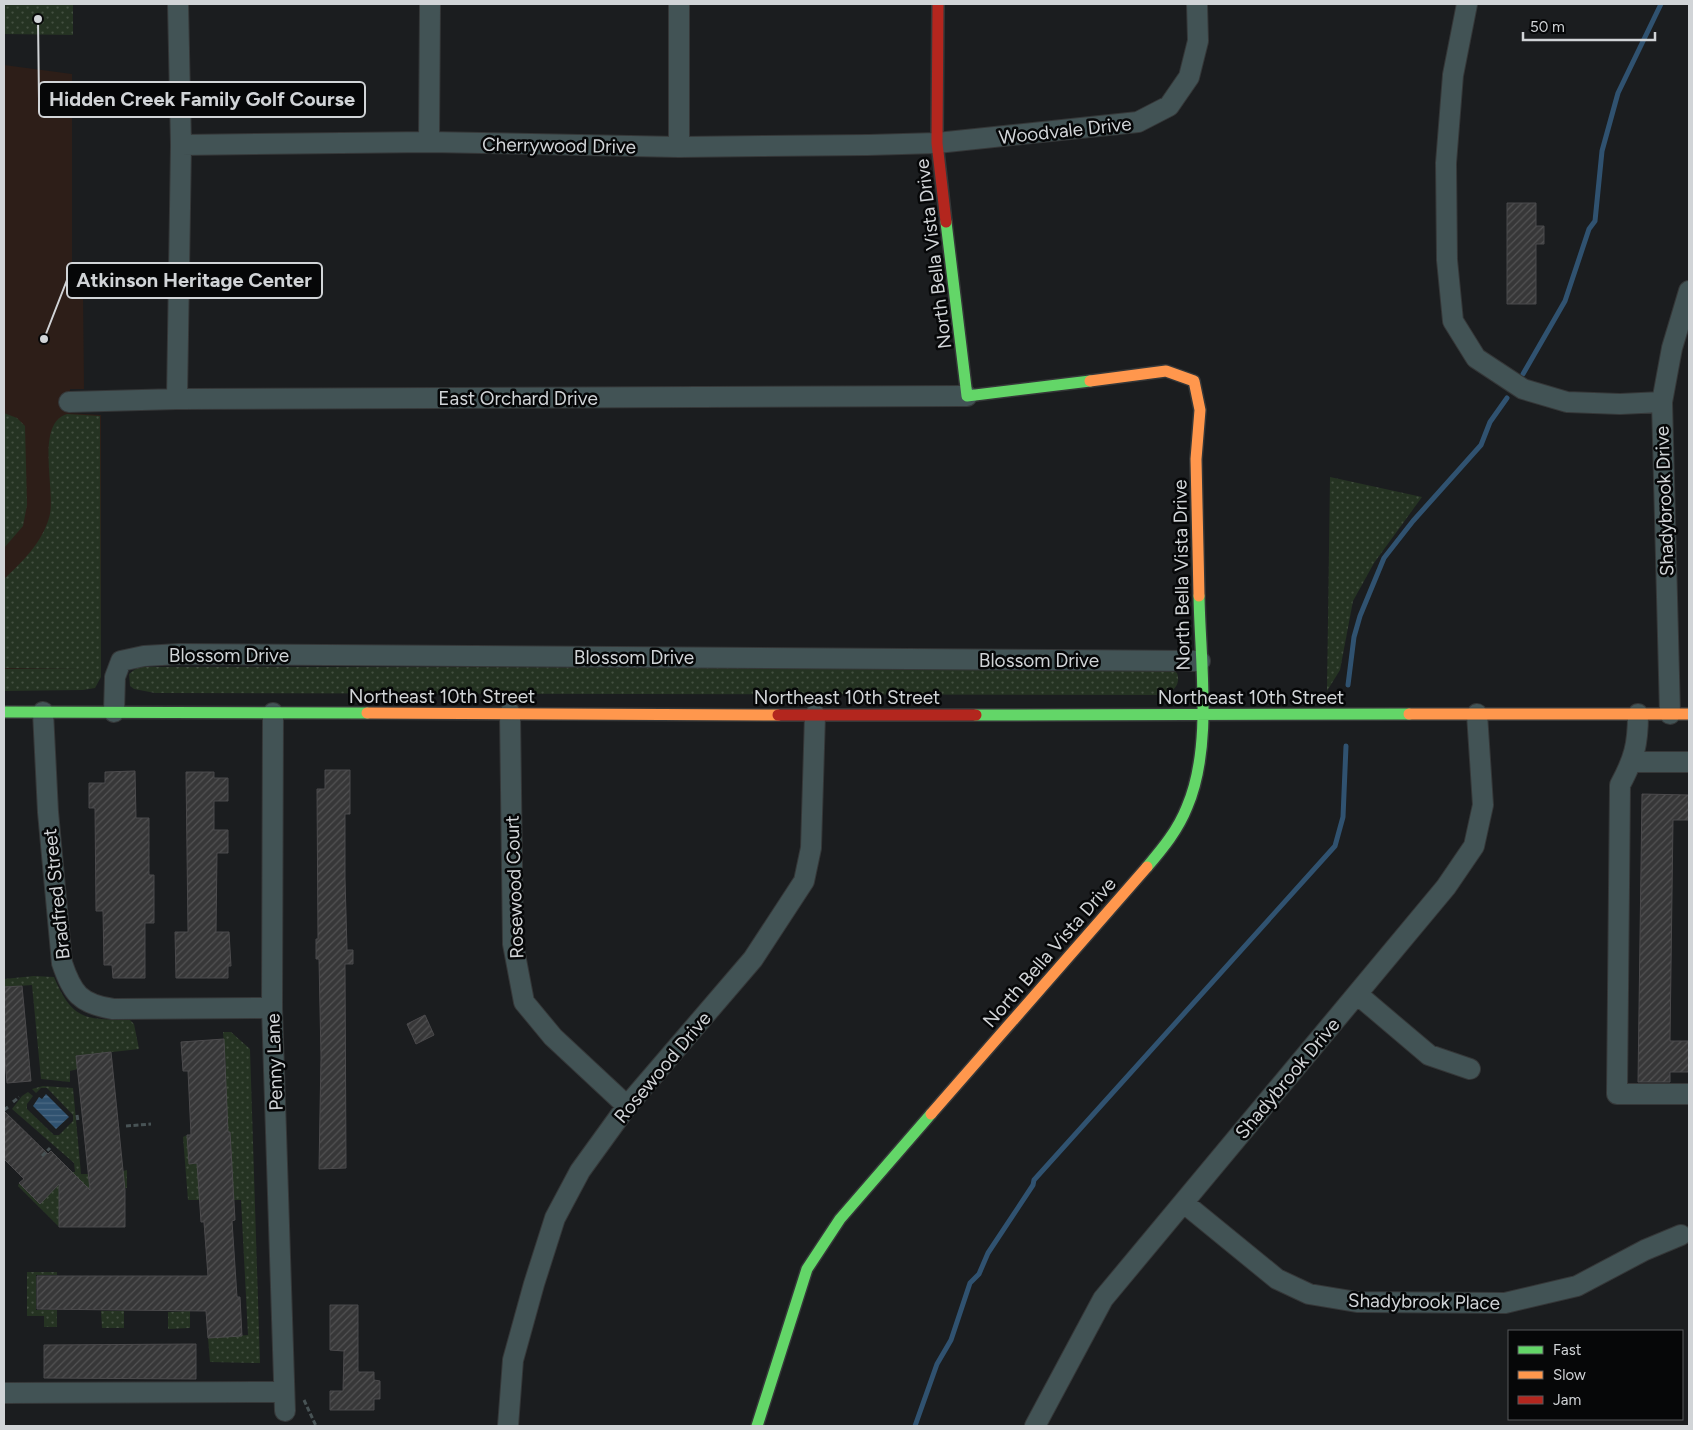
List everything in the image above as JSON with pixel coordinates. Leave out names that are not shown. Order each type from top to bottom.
[{"type":"street","points":[[177,399],[181,145],[178,4]]},
{"type":"street","points":[[430,4],[430,142]]},
{"type":"street","points":[[679,4],[679,147]]},
{"type":"street","name":"North Bella Vista Drive","points":[[757,1426],[807,1268],[840,1220],[1168,842],[1184,817],[1193,793],[1198,766],[1200,661],[1196,455],[1200,404],[1194,381],[1166,371],[967,396],[937,143],[938,4]]},
{"type":"street","name":"Woodvale Drive","points":[[937,143],[1138,122],[1169,106],[1190,77],[1198,40],[1197,4]]},
{"type":"street","points":[[1467,4],[1453,76],[1446,163],[1447,260],[1453,322],[1476,358],[1524,389],[1567,402],[1620,404],[1662,402]]},
{"type":"street","name":"Cherrywood Drive","points":[[181,145],[430,142],[679,147],[937,143]]},
{"type":"street","name":"Shadybrook Drive","points":[[1680,714],[1662,402],[1672,348],[1689,291]]},
{"type":"street","name":"East Orchard Drive","points":[[68,402],[177,399],[967,396]]},
{"type":"street","name":"Blossom Drive","points":[[114,712],[115,677],[121,662],[144,656],[179,654],[1200,661]]},
{"type":"street","name":"Northeast 10th Street","points":[[4,712],[815,715],[1680,714]]},
{"type":"street","name":"Bradfred Street","points":[[43,712],[48,812],[62,963],[70,985],[76,994],[96,1006],[113,1009],[272,1008]]},
{"type":"street","name":"Penny Lane","points":[[4,1393],[284,1402],[272,1008],[273,712]]},
{"type":"street","name":"Rosewood Court","points":[[510,713],[512,944],[524,1002],[553,1037],[627,1106]]},
{"type":"street","name":"Shadybrook Drive","points":[[1035,1426],[1104,1299],[1446,887],[1474,846],[1483,805],[1477,714]]},
{"type":"street","points":[[1638,714],[1638,742],[1632,762],[1620,785],[1617,1094],[1689,1094]]},
{"type":"street","name":"Rosewood Drive","points":[[508,1426],[514,1360],[555,1218],[580,1171],[627,1106],[753,959],[804,881],[812,848],[815,715]]},
{"type":"street","points":[[1632,762],[1689,762]]},
{"type":"street","points":[[1357,994],[1429,1055],[1470,1070]]},
{"type":"street","name":"Shadybrook Place","points":[[1184,1203],[1277,1279],[1309,1294],[1357,1302],[1505,1304],[1577,1286],[1681,1235]]},
{"type":"path","points":[[13,1102],[19,1097]]},
{"type":"path","points":[[4,1110],[8,1107]]},
{"type":"path","points":[[77,1115],[78,1121]]},
{"type":"path","points":[[126,1126],[151,1124]]},
{"type":"path","points":[[42,1156],[50,1148]]},
{"type":"path","points":[[303,1399],[316,1426]]},
{"type":"shaded area","points":[[4,65],[72,74],[72,290],[83,289],[84,389],[70,389],[70,413],[101,415],[101,668],[4,669]]},
{"type":"green space","points":[[4,4],[73,4],[73,35],[4,34]]},
{"type":"green space","points":[[4,413],[17,418],[25,426],[27,505],[23,526],[4,548]]},
{"type":"green space","points":[[67,414],[100,416],[101,677],[95,688],[83,690],[4,691],[4,669],[84,669],[4,668],[4,579],[31,552],[46,527],[51,507],[49,445],[51,431],[57,420]]},
{"type":"green space","points":[[1330,477],[1422,497],[1374,563],[1353,601],[1340,670],[1327,691]]},
{"type":"green space","points":[[138,667],[1169,668],[1177,673],[1178,681],[1173,690],[1163,695],[155,693],[134,689],[130,686],[129,674]]},
{"type":"green space","points":[[34,976],[54,977],[68,1003],[83,1015],[92,1018],[130,1020],[134,1024],[139,1049],[77,1056],[78,1069],[70,1071],[70,1082],[41,1079],[32,985],[4,987],[4,979]]},
{"type":"green space","points":[[223,1032],[231,1032],[250,1049],[260,1363],[210,1362],[208,1338],[248,1335],[241,1200],[188,1200],[183,1137],[187,1135],[189,1164],[232,1161],[230,1132],[217,1133],[214,1069],[226,1068]]},
{"type":"green space","points":[[43,1086],[73,1088],[81,1174],[88,1174],[89,1183],[123,1181],[123,1171],[127,1170],[127,1188],[78,1188],[59,1198],[59,1227],[18,1186],[19,1183],[40,1203],[72,1172],[75,1172],[74,1163],[12,1109],[22,1096],[28,1092],[33,1096],[27,1104],[27,1109],[54,1135],[59,1135],[73,1121],[73,1115],[47,1088],[41,1088],[36,1093],[32,1089]]},
{"type":"green space","points":[[27,1272],[57,1272],[57,1275],[36,1275],[36,1310],[57,1310],[57,1327],[44,1327],[44,1316],[27,1316]]},
{"type":"green space","points":[[101,1311],[124,1311],[124,1328],[102,1328]]},
{"type":"green space","points":[[190,1311],[190,1328],[168,1329],[168,1312]]},
{"type":"water","points":[[46,1094],[69,1117],[56,1129],[33,1106],[39,1097],[42,1099]]},
{"type":"building","points":[[1507,203],[1536,203],[1536,226],[1544,226],[1544,244],[1536,244],[1536,304],[1507,304]]},
{"type":"building","points":[[325,770],[350,770],[350,814],[345,814],[345,879],[347,950],[353,950],[353,964],[345,964],[346,1168],[319,1169],[321,1057],[319,959],[316,959],[316,939],[318,939],[317,789],[325,789]]},
{"type":"building","points":[[135,771],[136,818],[149,818],[149,875],[154,875],[154,923],[145,923],[145,978],[113,978],[112,965],[104,965],[103,911],[96,911],[95,808],[89,808],[89,783],[105,783],[105,772]]},
{"type":"building","points":[[186,772],[214,772],[214,778],[228,778],[228,801],[214,801],[214,830],[228,830],[228,853],[217,853],[216,932],[229,932],[231,966],[228,966],[228,978],[176,978],[175,932],[188,932]]},
{"type":"building","points":[[1642,794],[1689,795],[1689,820],[1673,820],[1670,1041],[1689,1041],[1689,1072],[1670,1072],[1670,1082],[1638,1082]]},
{"type":"building","points":[[22,986],[31,1081],[7,1083],[4,1048],[4,987]]},
{"type":"building","points":[[425,1015],[434,1035],[416,1044],[407,1024]]},
{"type":"building","points":[[224,1039],[228,1132],[230,1132],[235,1220],[232,1221],[237,1297],[240,1297],[242,1336],[208,1338],[206,1311],[37,1309],[37,1276],[208,1276],[204,1222],[201,1222],[197,1163],[189,1164],[187,1135],[191,1135],[188,1071],[183,1071],[181,1042]]},
{"type":"building","points":[[111,1052],[125,1190],[125,1227],[59,1227],[59,1184],[40,1204],[19,1183],[24,1179],[4,1159],[4,1111],[48,1154],[51,1151],[90,1190],[76,1056]]},
{"type":"building","points":[[330,1305],[358,1305],[358,1372],[374,1372],[374,1380],[380,1381],[380,1399],[374,1399],[374,1410],[330,1410],[330,1391],[343,1391],[344,1351],[330,1350]]},
{"type":"building","points":[[196,1344],[196,1379],[44,1378],[44,1345]]},
{"type":"waterway","points":[[1523,374],[1565,301],[1589,229],[1595,221],[1602,151],[1618,93],[1661,4]]},
{"type":"waterway","points":[[1348,685],[1354,637],[1360,616],[1384,558],[1413,521],[1481,445],[1490,422],[1507,398]]},
{"type":"waterway","points":[[915,1426],[937,1364],[951,1340],[970,1283],[979,1274],[988,1253],[1033,1185],[1034,1180],[1335,846],[1343,817],[1346,746]]},
{"type":"traffic: fast","points":[[946,222],[967,396],[1090,381]]},
{"type":"traffic: fast","points":[[1147,867],[1170,838],[1187,807],[1195,783],[1200,758],[1203,703],[1199,596]]},
{"type":"traffic: fast","points":[[4,712],[367,713]]},
{"type":"traffic: fast","points":[[976,715],[1409,714]]},
{"type":"traffic: fast","points":[[757,1426],[807,1269],[840,1219],[931,1114]]},
{"type":"traffic: slow","points":[[1090,381],[1166,371],[1194,381],[1200,410],[1196,459],[1199,596]]},
{"type":"traffic: slow","points":[[367,713],[778,715]]},
{"type":"traffic: slow","points":[[1409,714],[1689,714]]},
{"type":"traffic: slow","points":[[931,1114],[1147,867]]},
{"type":"traffic: jam","points":[[938,4],[937,143],[946,222]]},
{"type":"traffic: jam","points":[[778,715],[976,715]]},
{"type":"place","name":"Hidden Creek Family Golf Course","points":[[38,19]]},
{"type":"place","name":"Atkinson Heritage Center","points":[[44,339]]}]
